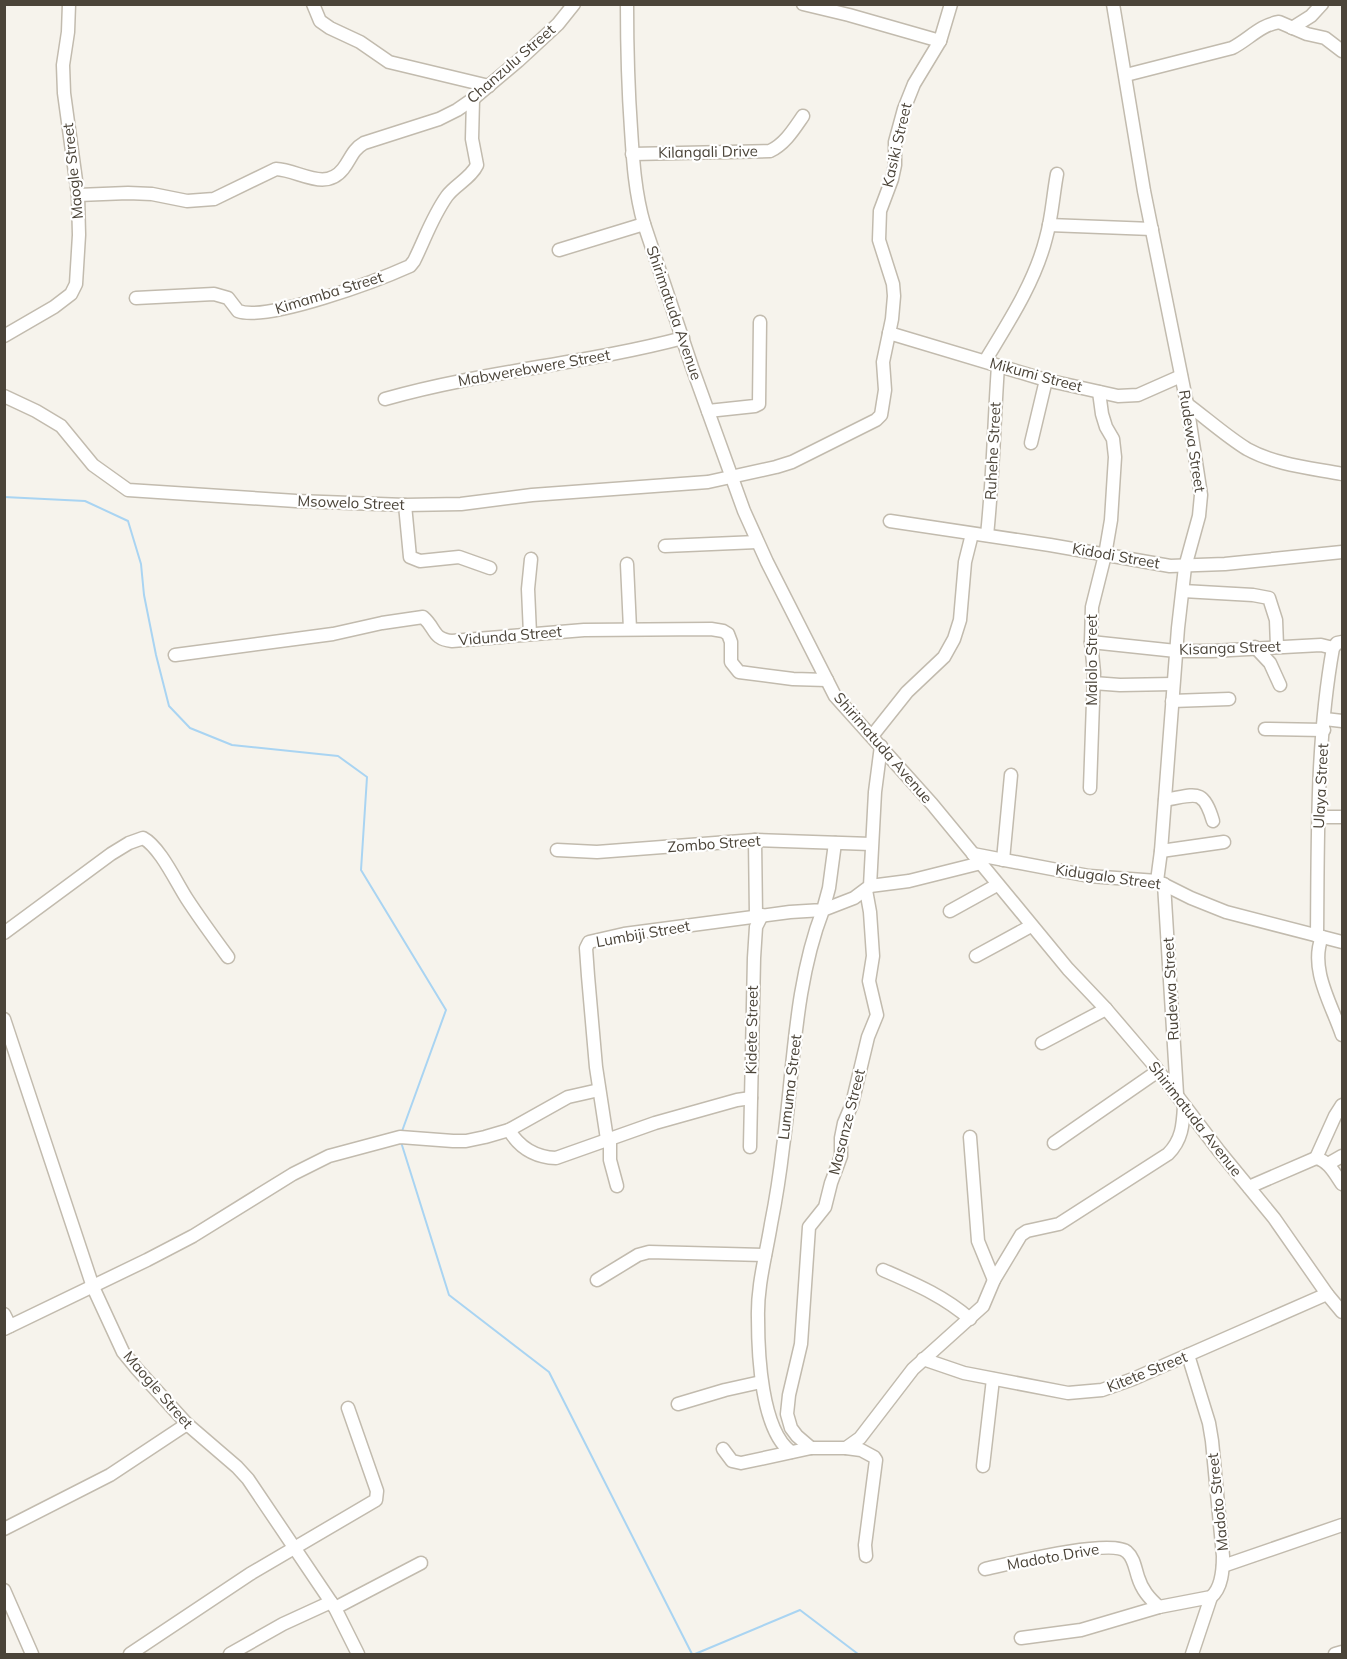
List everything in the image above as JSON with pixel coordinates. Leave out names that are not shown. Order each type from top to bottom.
[{"type":"street","name":"Maogle Street","points":[[4,336],[54,307],[71,294],[76,284],[79,235],[78,195],[64,93],[63,65],[69,4]]},
{"type":"street","points":[[313,4],[320,21],[360,42],[389,62],[489,86]]},
{"type":"street","name":"Chanzulu Street","points":[[78,195],[128,193],[152,194],[187,201],[214,199],[276,169],[328,180],[343,169],[355,148],[364,143],[439,119],[474,99],[542,40],[574,4]]},
{"type":"street","name":"Shirimatuda Avenue","points":[[627,4],[627,57],[637,201],[731,478],[757,542],[835,696],[932,804],[1031,926],[1158,1071],[1274,1218],[1326,1294],[1342,1310]]},
{"type":"street","points":[[803,4],[940,41]]},
{"type":"street","name":"Kasiki Street","points":[[731,478],[792,462],[882,416],[885,390],[883,362],[892,319],[893,284],[879,240],[880,212],[892,180],[896,142],[904,109],[914,84],[940,41],[951,4]]},
{"type":"street","name":"Rudewa Street","points":[[1113,4],[1152,229],[1187,404],[1201,504],[1185,567],[1173,684],[1161,851],[1160,882],[1180,1100]]},
{"type":"street","points":[[1292,28],[1311,16],[1322,4]]},
{"type":"street","points":[[1126,75],[1232,48],[1253,33],[1274,23],[1285,24],[1325,38],[1342,51]]},
{"type":"street","name":"Kimamba Street","points":[[136,298],[214,294],[228,298],[238,311],[253,313],[312,301],[357,288],[410,266],[437,210],[449,193],[472,173],[477,165],[472,139],[474,99]]},
{"type":"street","name":"Kilangali Drive","points":[[633,154],[770,151],[785,140],[803,116]]},
{"type":"street","points":[[985,361],[1032,278],[1046,238],[1057,174]]},
{"type":"street","points":[[559,250],[644,224]]},
{"type":"street","points":[[1049,225],[1152,229]]},
{"type":"street","points":[[708,411],[759,404],[760,322]]},
{"type":"street","name":"Mikumi Street","points":[[889,333],[1046,380],[1128,397],[1138,395],[1181,376]]},
{"type":"street","name":"Mabwerebwere Street","points":[[385,399],[427,387],[569,363],[683,338]]},
{"type":"street","name":"Ruhehe Street","points":[[987,536],[992,487],[998,366]]},
{"type":"street","points":[[1031,443],[1046,380]]},
{"type":"street","name":"Malolo Street","points":[[1090,788],[1094,683],[1091,642],[1092,607],[1105,555],[1114,494],[1115,457],[1113,440],[1102,414],[1100,392]]},
{"type":"street","name":"Msowelo Street","points":[[4,396],[61,426],[93,465],[128,490],[296,501],[405,505],[460,504],[532,495],[699,483],[731,478]]},
{"type":"street","points":[[1187,404],[1247,448],[1266,458],[1317,471],[1342,474]]},
{"type":"street","points":[[405,505],[410,557],[420,561],[459,557],[490,568]]},
{"type":"street","name":"Kidodi Street","points":[[890,521],[1185,567],[1268,561],[1342,552]]},
{"type":"street","points":[[872,736],[907,692],[944,657],[954,639],[960,620],[964,562],[972,534]]},
{"type":"street","points":[[665,546],[757,542]]},
{"type":"street","points":[[530,634],[528,589],[531,559]]},
{"type":"street","points":[[627,564],[630,629]]},
{"type":"street","points":[[1183,591],[1269,598],[1276,620],[1277,646]]},
{"type":"street","name":"Vidunda Street","points":[[175,656],[333,634],[408,618],[423,617],[436,635],[444,640],[452,641],[584,630],[689,628],[723,631],[728,634],[731,642],[731,662],[739,672],[793,679],[827,680]]},
{"type":"street","name":"Kisanga Street","points":[[1091,642],[1176,651],[1338,645]]},
{"type":"street","name":"Ulaya Street","points":[[1338,645],[1327,687],[1324,725],[1319,817],[1317,962],[1342,1035]]},
{"type":"street","points":[[1255,647],[1270,663],[1280,685]]},
{"type":"street","points":[[1094,683],[1120,686],[1173,684]]},
{"type":"street","points":[[1172,701],[1229,699]]},
{"type":"street","points":[[1265,729],[1324,725],[1342,720]]},
{"type":"street","points":[[868,888],[880,746]]},
{"type":"street","points":[[1002,860],[1011,775]]},
{"type":"street","points":[[1165,800],[1192,795],[1203,797],[1208,803],[1213,821]]},
{"type":"street","points":[[1319,817],[1342,817]]},
{"type":"street","points":[[4,933],[111,854],[142,838],[148,841],[160,856],[228,957]]},
{"type":"street","name":"Zombo Street","points":[[557,850],[597,852],[755,840],[871,844]]},
{"type":"street","name":"Kidete Street","points":[[750,1147],[753,958],[759,916],[755,840]]},
{"type":"street","points":[[1161,851],[1224,842]]},
{"type":"street","name":"Lumuma Street","points":[[792,1452],[786,1448],[776,1431],[766,1405],[761,1382],[758,1317],[806,972],[813,939],[829,888],[835,843]]},
{"type":"street","points":[[823,910],[854,898],[868,888],[909,881],[977,858]]},
{"type":"street","name":"Kidugalo Street","points":[[977,858],[1002,860],[1089,876],[1160,882],[1226,912],[1342,942]]},
{"type":"street","points":[[950,911],[997,885]]},
{"type":"street","name":"Masanze Street","points":[[811,1448],[791,1428],[787,1414],[801,1344],[809,1227],[825,1207],[828,1199],[841,1156],[844,1123],[852,1104],[868,1036],[877,1015],[870,981],[873,956],[868,888]]},
{"type":"street","name":"Lumbiji Street","points":[[617,1186],[610,1160],[609,1139],[599,1090],[585,948],[589,942],[624,934],[823,910]]},
{"type":"street","points":[[976,956],[1031,926]]},
{"type":"street","points":[[1042,1042],[1106,1009]]},
{"type":"street","name":"Maogle Street","points":[[4,1019],[93,1287],[123,1352],[187,1424],[248,1479],[333,1605],[358,1654]]},
{"type":"street","points":[[1054,1143],[1158,1071]]},
{"type":"street","points":[[4,1314],[8,1328],[93,1287],[193,1236],[292,1174],[329,1156],[400,1137],[466,1142],[509,1130],[568,1097],[599,1090]]},
{"type":"street","points":[[509,1130],[517,1143],[527,1150],[548,1158],[566,1155],[666,1120],[751,1098]]},
{"type":"street","points":[[846,1448],[860,1438],[913,1369],[983,1306],[994,1280],[1021,1235],[1059,1224],[1168,1154],[1180,1138],[1183,1124],[1180,1100]]},
{"type":"street","points":[[1249,1187],[1316,1158],[1342,1105]]},
{"type":"street","points":[[970,1137],[978,1241],[994,1280]]},
{"type":"street","points":[[1328,1164],[1342,1156]]},
{"type":"street","points":[[1316,1158],[1328,1164],[1342,1184]]},
{"type":"street","points":[[597,1280],[638,1255],[649,1252],[765,1255]]},
{"type":"street","points":[[883,1270],[930,1290],[970,1319]]},
{"type":"street","name":"Kitete Street","points":[[923,1359],[952,1370],[993,1379],[1061,1392],[1090,1393],[1133,1379],[1326,1294]]},
{"type":"street","name":"Madoto Street","points":[[1188,1355],[1209,1423],[1221,1525],[1223,1566],[1219,1587],[1211,1598],[1192,1654]]},
{"type":"street","points":[[983,1466],[993,1379]]},
{"type":"street","points":[[678,1404],[761,1382]]},
{"type":"street","points":[[130,1654],[250,1574],[376,1500],[377,1491],[348,1408]]},
{"type":"street","points":[[4,1529],[110,1475],[187,1424]]},
{"type":"street","points":[[723,1449],[732,1461],[741,1463],[811,1448],[846,1448],[861,1450],[874,1456],[876,1460],[865,1545],[866,1556]]},
{"type":"street","points":[[1223,1566],[1342,1525]]},
{"type":"street","name":"Madoto Drive","points":[[985,1569],[1054,1555],[1117,1547],[1126,1551],[1133,1559],[1143,1590],[1159,1607]]},
{"type":"street","points":[[230,1654],[284,1624],[333,1605],[421,1563]]},
{"type":"street","points":[[4,1590],[32,1654]]},
{"type":"street","points":[[1021,1638],[1081,1630],[1159,1607],[1211,1598]]},
{"type":"street","points":[[1335,1654],[1342,1652]]},
{"type":"waterway","points":[[4,497],[85,501],[128,521],[141,564],[144,595],[169,706],[190,728],[232,745],[338,756],[367,777],[361,870],[446,1010],[401,1134]]},
{"type":"waterway","points":[[401,1142],[449,1295],[549,1372],[692,1654]]},
{"type":"waterway","points":[[695,1654],[800,1610],[858,1654]]}]
